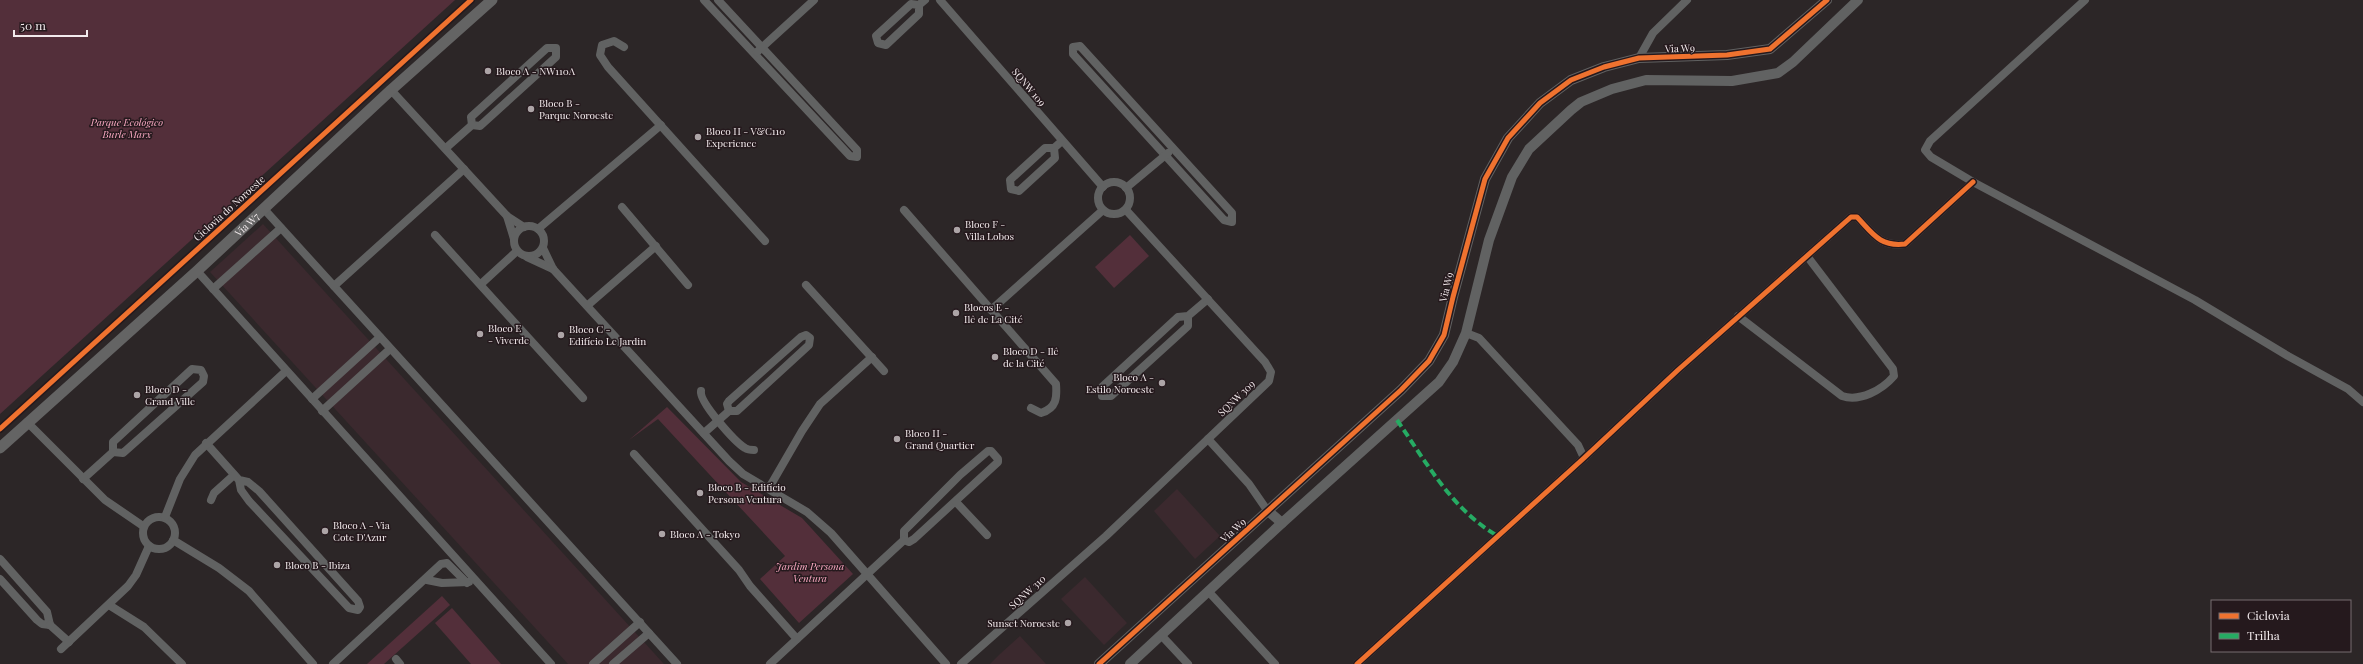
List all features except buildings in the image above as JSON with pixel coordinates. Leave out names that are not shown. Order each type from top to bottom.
[{"type":"main road","name":"Via W7","points":[[0,448],[27,422],[197,271],[391,90],[492,0]]},
{"type":"street","points":[[704,0],[850,156],[857,157],[857,150],[718,0]]},
{"type":"street","points":[[754,54],[814,0]]},
{"type":"street","name":"SQNW 109","points":[[940,0],[1103,187]]},
{"type":"street","points":[[1638,58],[1653,33],[1687,0]]},
{"type":"street","name":"Via W9","points":[[1099,664],[1401,390],[1429,361],[1444,335],[1453,296],[1485,179],[1508,138],[1540,103],[1571,80],[1604,67],[1638,58],[1727,55],[1770,49],[1827,0]]},
{"type":"street","points":[[1130,664],[1282,523],[1439,382],[1453,362],[1466,333],[1489,240],[1512,177],[1529,149],[1571,110],[1581,102],[1612,89],[1646,80],[1732,81],[1778,73],[1793,62],[1858,0]]},
{"type":"street","points":[[2085,0],[1930,140],[1925,150],[1932,157],[1974,182],[2195,300],[2288,356],[2348,389],[2363,402]]},
{"type":"street","points":[[922,3],[919,14],[886,45],[878,43],[876,36],[911,4],[922,3]]},
{"type":"street","points":[[624,47],[614,41],[602,45],[600,55],[766,241]]},
{"type":"street","points":[[1080,46],[1173,148],[1232,213],[1232,222],[1224,220],[1165,156],[1073,54],[1073,47],[1080,46]]},
{"type":"street","points":[[547,48],[556,48],[556,57],[480,126],[472,124],[471,117],[547,48]]},
{"type":"street","points":[[391,90],[446,148],[506,216],[524,227],[538,229],[544,238],[543,248],[553,269],[743,474],[769,488],[812,516],[831,533],[866,575],[946,664]]},
{"type":"street","points":[[446,148],[472,124]]},
{"type":"street","points":[[538,229],[661,125]]},
{"type":"street","points":[[1054,148],[1055,158],[1019,191],[1011,189],[1010,180],[1045,148],[1054,148],[1062,141]]},
{"type":"street","points":[[1126,188],[1173,148]]},
{"type":"street","points":[[334,286],[464,169]]},
{"type":"street","points":[[1116,182],[1126,188],[1131,197],[1126,210],[1115,215],[1103,210],[1098,196],[1103,187],[1116,182]]},
{"type":"street","points":[[1357,664],[1584,458],[1678,370],[1851,217],[1857,216],[1878,239],[1892,246],[1905,244],[1974,182]]},
{"type":"street","points":[[622,207],[688,285]]},
{"type":"street","points":[[264,209],[677,664]]},
{"type":"street","points":[[904,210],[1056,384],[1057,398],[1052,407],[1042,413],[1031,408]]},
{"type":"street","points":[[991,310],[1103,210]]},
{"type":"street","name":"SQNW 309","points":[[1106,536],[1269,380],[1271,372],[1265,362],[1126,210]]},
{"type":"street","points":[[506,216],[517,251],[553,269]]},
{"type":"street","points":[[514,240],[517,232],[524,227]]},
{"type":"street","points":[[213,289],[281,228]]},
{"type":"street","points":[[435,235],[583,398]]},
{"type":"street","points":[[588,305],[656,246]]},
{"type":"street","points":[[526,256],[536,255],[543,248]]},
{"type":"street","points":[[481,284],[517,251]]},
{"type":"street","points":[[1738,316],[1842,396],[1860,398],[1890,381],[1894,376],[1893,370],[1807,256]]},
{"type":"street","points":[[197,271],[551,664]]},
{"type":"street","points":[[806,285],[884,371]]},
{"type":"street","points":[[1188,316],[1188,326],[1111,396],[1102,396],[1102,387],[1167,327],[1178,317],[1188,316],[1208,299]]},
{"type":"street","points":[[1466,333],[1479,338],[1578,446],[1584,458]]},
{"type":"street","points":[[704,433],[729,411],[737,411],[809,345],[810,338],[806,335],[801,337],[729,401],[726,404],[729,411]]},
{"type":"street","points":[[312,399],[380,337]]},
{"type":"street","points":[[322,411],[390,349]]},
{"type":"street","points":[[769,488],[802,430],[820,404],[872,357]]},
{"type":"street","points":[[83,479],[113,452],[123,453],[203,382],[204,376],[201,370],[192,369],[118,436],[112,444],[113,452]]},
{"type":"street","points":[[165,517],[186,467],[206,443],[286,371]]},
{"type":"street","points":[[701,391],[703,402],[743,447],[754,450]]},
{"type":"street","points":[[27,422],[105,500],[143,526]]},
{"type":"street","points":[[1208,439],[1249,484],[1267,510],[1282,523]]},
{"type":"street","points":[[206,443],[236,477],[241,490],[259,512],[350,608],[358,610],[360,607],[358,601],[269,502],[248,482],[236,477]]},
{"type":"street","points":[[770,664],[904,540],[904,532],[960,475],[991,451],[998,459],[998,462],[914,539],[909,542],[904,540]]},
{"type":"street","points":[[634,454],[739,570],[750,586],[797,639]]},
{"type":"street","points":[[211,500],[214,493],[236,477]]},
{"type":"street","points":[[956,502],[986,535]]},
{"type":"street","points":[[165,517],[173,524],[175,530],[173,540],[162,549],[149,546],[142,535],[143,526],[152,518],[165,517]]},
{"type":"street","name":"SQNW 310","points":[[961,664],[1106,536]]},
{"type":"street","points":[[173,540],[219,568],[249,590],[313,664]]},
{"type":"street","points":[[61,649],[109,605],[136,575],[149,546]]},
{"type":"street","points":[[0,559],[47,612],[50,625]]},
{"type":"street","points":[[333,664],[444,563],[454,569],[467,583]]},
{"type":"street","points":[[0,579],[37,620],[42,624],[50,625],[69,642]]},
{"type":"street","points":[[427,580],[442,583],[467,583],[477,581]]},
{"type":"street","points":[[1208,591],[1275,664]]},
{"type":"street","points":[[109,605],[144,627],[182,664]]},
{"type":"street","points":[[593,664],[640,622]]},
{"type":"street","points":[[613,664],[649,632]]},
{"type":"street","points":[[1161,635],[1188,664]]},
{"type":"shaded area","points":[[263,224],[664,664],[568,664],[210,272]]},
{"type":"shaded area","points":[[1177,489],[1220,536],[1195,559],[1154,511]]},
{"type":"shaded area","points":[[1085,577],[1127,623],[1104,645],[1061,599]]},
{"type":"shaded area","points":[[1020,636],[1046,664],[990,664],[1000,654]]},
{"type":"green space","name":"Parque Ecológico Burle Marx","points":[[0,0],[455,0],[0,414]]},
{"type":"green space","points":[[1130,235],[1149,256],[1114,288],[1095,267]]},
{"type":"green space","name":"Jardim Persona Ventura","points":[[667,407],[741,482],[802,518],[853,574],[799,623],[760,579],[785,556],[658,419],[629,440]]},
{"type":"green space","points":[[442,596],[450,605],[384,664],[367,664]]},
{"type":"green space","points":[[452,608],[501,664],[471,664],[435,623]]},
{"type":"marked path","points":[[1397,420],[1430,469],[1454,499],[1482,526],[1498,536]]},
{"type":"cycle path","name":"Ciclovia do Noroeste","points":[[0,429],[471,0]]},
{"type":"cycle path","points":[[1099,664],[1401,390],[1429,361],[1444,335],[1485,179],[1508,138],[1540,103],[1571,80],[1604,67],[1639,58],[1727,55],[1770,49],[1827,0]]},
{"type":"cycle path","points":[[1357,664],[1584,458],[1678,370],[1851,217],[1857,217],[1873,234],[1883,241],[1896,244],[1905,244],[1973,182]]},
{"type":"place","name":"Bloco A - NW110A","points":[[488,71]]},
{"type":"place","name":"Bloco B - Parque Noroeste","points":[[531,109]]},
{"type":"place","name":"Bloco H - V&C110 Experience","points":[[698,137]]},
{"type":"place","name":"Bloco F - Villa Lobos","points":[[957,230]]},
{"type":"place","name":"Blocos E - Ilê de La Cité","points":[[956,313]]},
{"type":"place","name":"Bloco E - Viverde","points":[[480,334]]},
{"type":"place","name":"Bloco C - Edifício Le Jardin","points":[[561,335]]},
{"type":"place","name":"Bloco D - Ilê de la Cité","points":[[995,357]]},
{"type":"place","name":"Bloco A - Estilo Noroeste","points":[[1162,383]]},
{"type":"place","name":"Bloco D - Grand Ville","points":[[137,395]]},
{"type":"place","name":"Bloco H - Grand Quartier","points":[[897,439]]},
{"type":"place","name":"Bloco B - Edifício Persona Ventura","points":[[700,493]]},
{"type":"place","name":"Bloco A - Via Cote D'Azur","points":[[325,531]]},
{"type":"place","name":"Bloco A - Tokyo","points":[[662,534]]},
{"type":"place","name":"Bloco B - Ibiza","points":[[277,565]]},
{"type":"place","name":"Sunset Noroeste","points":[[1068,623]]}]
